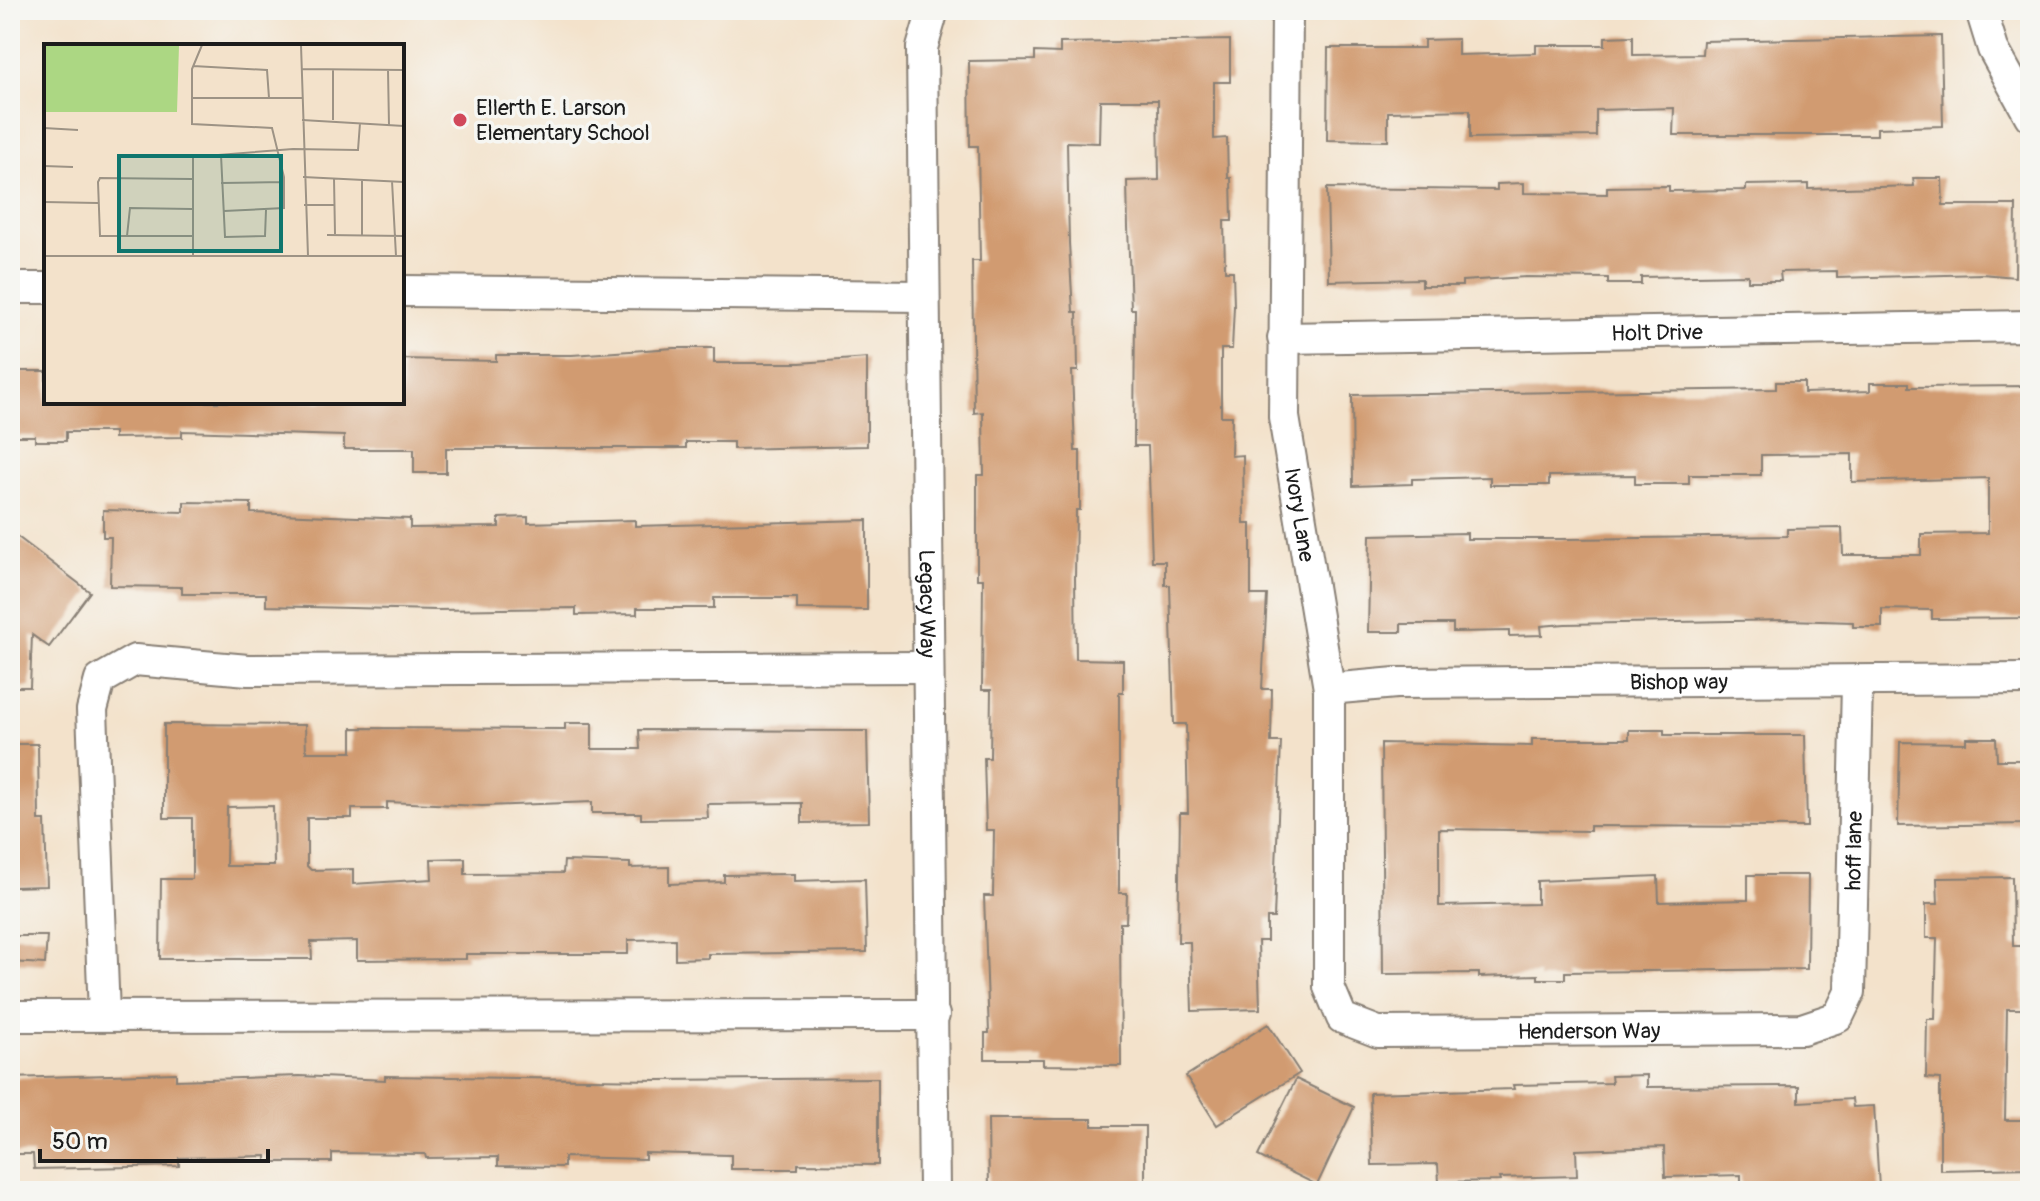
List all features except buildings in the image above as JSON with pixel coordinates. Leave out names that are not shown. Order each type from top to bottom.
[{"type":"street","name":"Ivory Lane","points":[[1287,10],[1284,417],[1329,689],[1329,987],[1342,1018]]},
{"type":"street","points":[[1981,10],[1993,49],[2030,116]]},
{"type":"street","name":"Legacy Way","points":[[932,12],[922,48],[934,1191]]},
{"type":"street","points":[[10,288],[44,288]]},
{"type":"street","points":[[404,291],[923,296]]},
{"type":"street","name":"Holt Drive","points":[[1283,338],[2030,326]]},
{"type":"street","points":[[104,1014],[92,710],[100,680],[135,660],[248,670],[928,667]]},
{"type":"street","name":"Bishop way","points":[[1329,689],[1396,683],[1857,683],[2030,679]]},
{"type":"street","name":"hoff lane","points":[[1838,1017],[1850,992],[1857,683]]},
{"type":"street","points":[[10,1016],[934,1015]]},
{"type":"street","name":"Henderson Way","points":[[1342,1018],[1378,1032],[1802,1029],[1838,1017]]},
{"type":"place","name":"Ellerth E. Larson Elementary School","points":[[460,120]]}]
